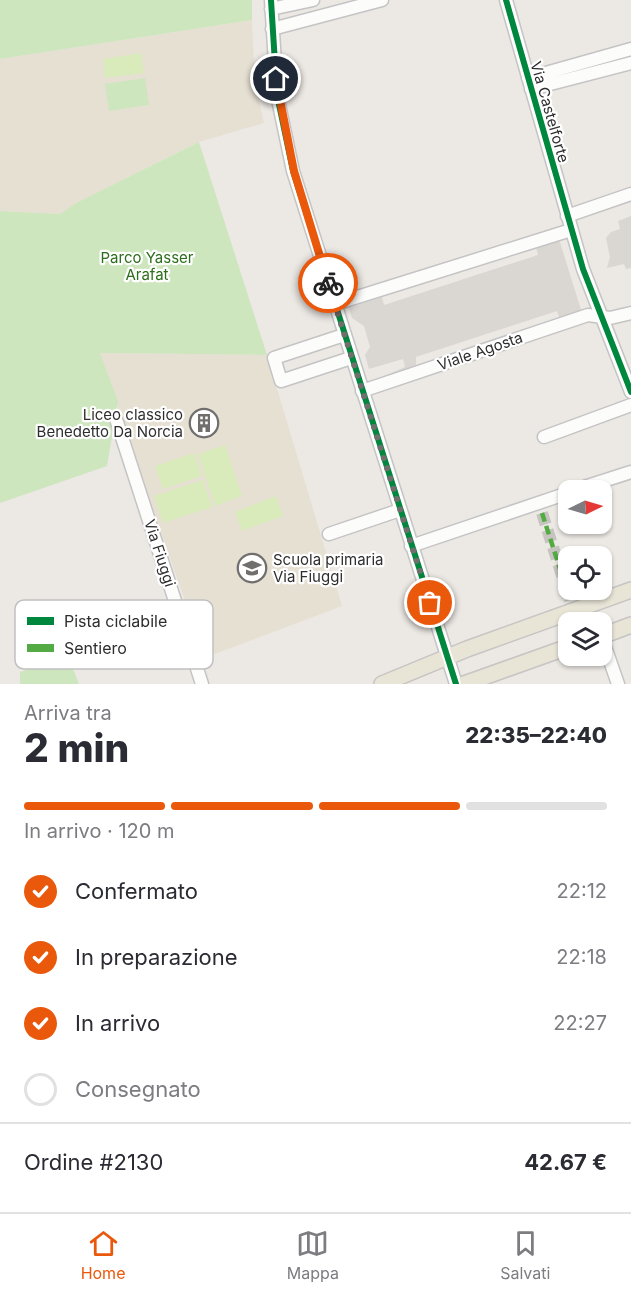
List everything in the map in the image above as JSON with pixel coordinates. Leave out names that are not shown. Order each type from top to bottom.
[{"type":"main road","points":[[382,684],[447,657],[631,590]]},
{"type":"main road","points":[[612,633],[631,625]]},
{"type":"main road","points":[[464,684],[558,651]]},
{"type":"street","points":[[314,0],[271,5],[277,94],[285,136],[334,304],[456,684]]},
{"type":"street","points":[[272,29],[382,0]]},
{"type":"street","name":"Via Castelforte","points":[[506,0],[571,230],[599,315],[631,392]]},
{"type":"street","points":[[530,84],[631,49]]},
{"type":"street","points":[[530,84],[631,63]]},
{"type":"street","points":[[567,216],[631,194]]},
{"type":"street","points":[[334,304],[571,230]]},
{"type":"street","name":"Viale Agosta","points":[[362,391],[588,315],[610,318],[631,314]]},
{"type":"street","points":[[344,335],[274,358],[281,381],[351,358]]},
{"type":"street","points":[[544,437],[631,405]]},
{"type":"street","name":"Via Fiuggi","points":[[117,422],[175,600]]},
{"type":"street","points":[[606,480],[631,472]]},
{"type":"street","points":[[411,546],[558,496]]},
{"type":"street","points":[[329,534],[400,510]]},
{"type":"street","points":[[612,666],[618,684]]},
{"type":"street","name":"Via Fiuggi","points":[[197,669],[202,684]]},
{"type":"shaded area","points":[[252,20],[255,83],[264,123],[199,142],[76,203],[60,214],[0,211],[0,59]]},
{"type":"shaded area","points":[[631,216],[631,268],[626,269],[624,264],[607,268],[610,257],[606,238],[611,232],[620,229],[618,221]]},
{"type":"shaded area","points":[[559,239],[582,313],[560,320],[557,311],[416,357],[416,365],[380,378],[405,367],[403,359],[369,369],[365,355],[370,347],[364,326],[352,318],[349,308],[382,297],[384,305],[538,255],[536,247]]},
{"type":"shaded area","points":[[99,353],[267,355],[342,606],[215,654],[213,653],[213,600],[185,600]]},
{"type":"green space","points":[[0,0],[252,0],[252,20],[0,59]]},
{"type":"green space","points":[[141,53],[144,73],[105,78],[103,59]]},
{"type":"green space","points":[[145,78],[149,105],[109,111],[105,84]]},
{"type":"green space","name":"Parco Yasser Arafat","points":[[199,142],[267,355],[100,353],[118,401],[107,466],[0,503],[0,211],[60,214],[76,203]]},
{"type":"green space","points":[[225,445],[242,496],[215,506],[198,454]]},
{"type":"green space","points":[[194,453],[202,476],[163,489],[155,466]]},
{"type":"green space","points":[[203,480],[212,507],[163,523],[154,496]]},
{"type":"green space","points":[[276,496],[283,516],[242,531],[235,512]]},
{"type":"green space","points":[[29,669],[73,669],[79,684],[20,684],[20,672]]},
{"type":"tunnel","points":[[542,513],[558,563]]},
{"type":"marked path","points":[[542,513],[558,563]]},
{"type":"cycle path","points":[[271,0],[277,95],[293,171],[456,684]]},
{"type":"cycle path","points":[[506,0],[583,269],[631,392]]},
{"type":"way so far","points":[[328,283],[430,603]]},
{"type":"place","name":"Liceo classico Benedetto Da Norcia","points":[[204,423]]},
{"type":"place","name":"Scuola primaria Via Fiuggi","points":[[252,568]]},
{"type":"route","points":[[276,79],[285,136],[328,283]]}]
